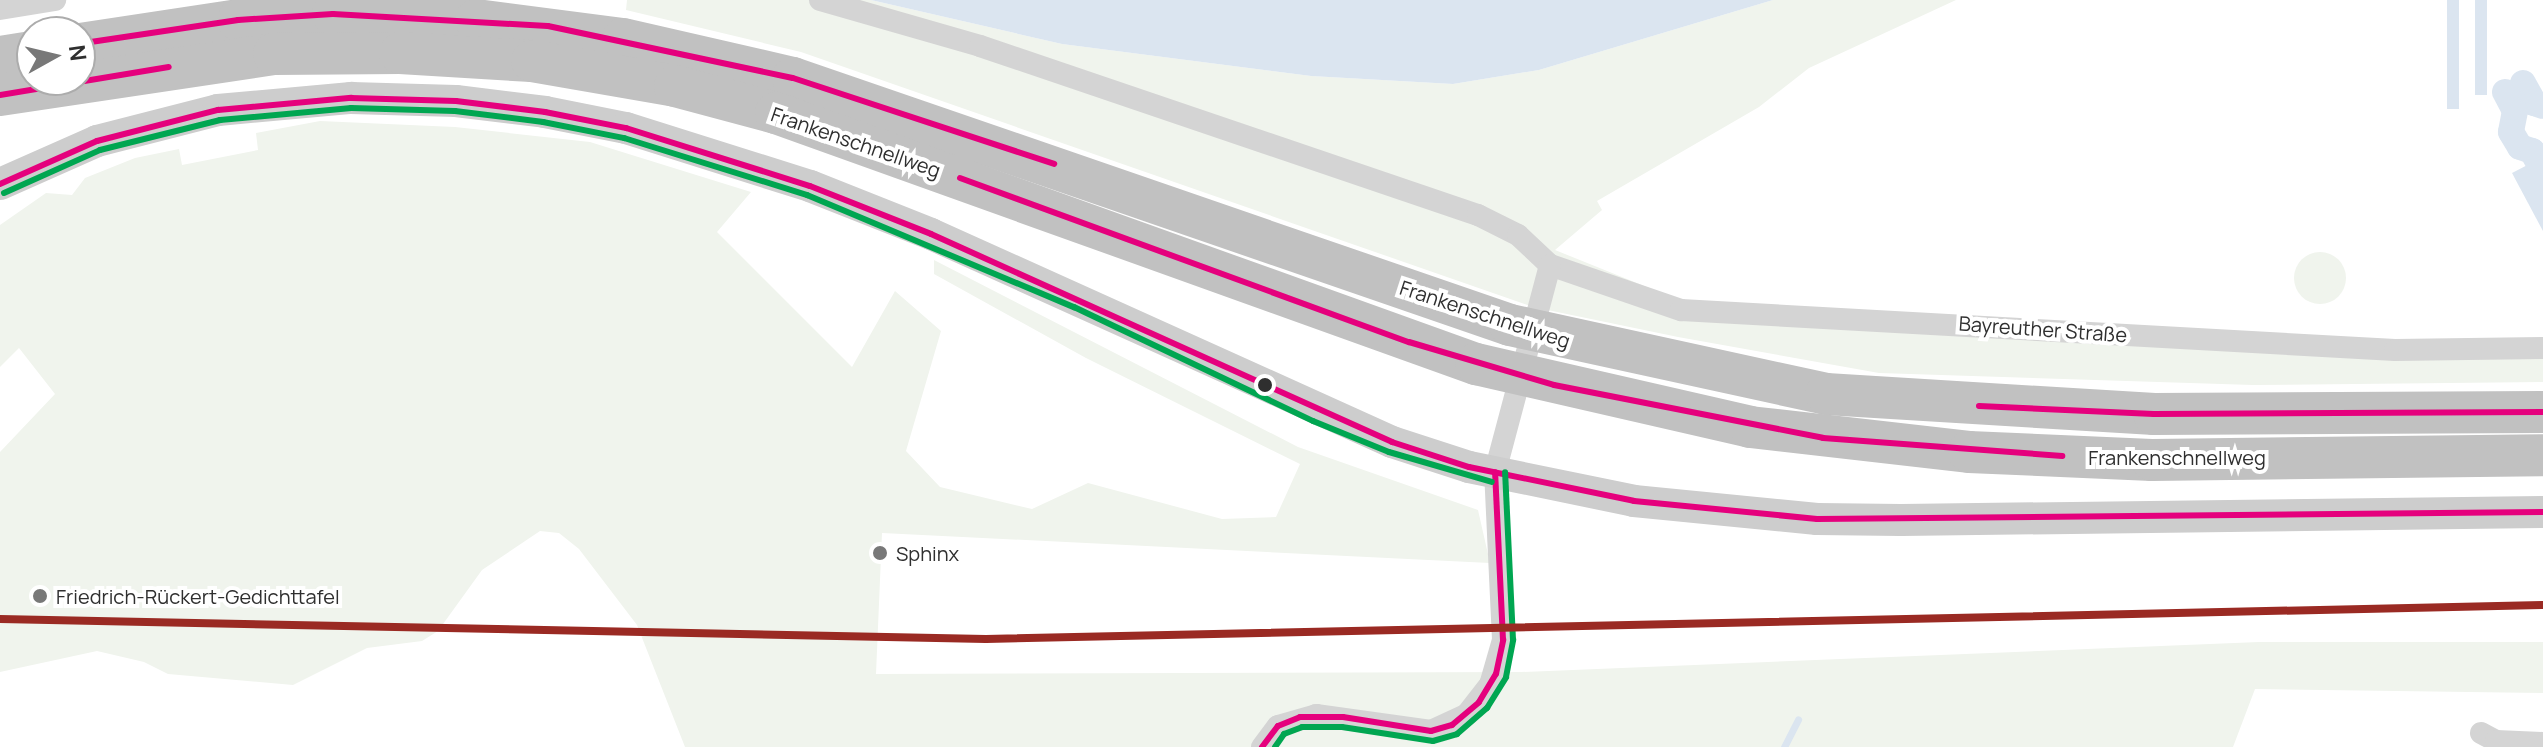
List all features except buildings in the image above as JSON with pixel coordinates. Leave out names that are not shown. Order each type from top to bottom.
[{"type":"highway","name":"Frankenschnellweg","points":[[96,42],[238,20],[333,14],[519,24],[623,39],[793,78],[1510,325],[1565,341],[1826,394],[1971,406],[2154,414],[2543,412]]},
{"type":"highway","name":"Frankenschnellweg","points":[[0,95],[274,54],[456,55],[614,73],[776,113],[1476,364],[1554,385],[1750,427],[1969,452],[2152,460],[2543,455]]},
{"type":"main road","points":[[0,184],[97,141],[218,110],[351,98],[456,101],[545,112],[626,128],[810,186],[1078,298],[1317,412],[1392,442],[1495,472],[1634,501],[1817,519],[2543,512]]},
{"type":"street","points":[[0,9],[55,0]]},
{"type":"street","points":[[820,0],[980,46],[1478,215],[1518,235],[1550,265],[1495,472],[1503,640],[1496,674],[1479,702],[1452,725],[1431,731],[1343,717],[1300,717],[1278,726],[1262,747]]},
{"type":"street","name":"Bayreuther Straße","points":[[1550,265],[1656,303],[1717,313],[1809,314],[2395,350],[2543,348]]},
{"type":"street","points":[[2481,733],[2496,741],[2543,743]]},
{"type":"shaded area","points":[[627,0],[871,0],[1062,44],[1311,76],[1453,84],[1539,70],[1773,0],[1956,0],[1809,68],[1759,107],[1597,201],[1602,210],[1555,250],[1684,302],[2361,340],[2543,342],[2543,382],[2253,385],[1879,373],[1678,337],[1533,307],[801,52],[626,10]]},
{"type":"shaded area","points":[[871,0],[1773,0],[1539,70],[1453,84],[1311,76],[1062,44]]},
{"type":"shaded area","points":[[2447,0],[2459,0],[2459,109],[2447,109]]},
{"type":"shaded area","points":[[2475,0],[2487,0],[2487,95],[2475,95]]},
{"type":"shaded area","points":[[320,121],[455,127],[590,142],[751,192],[717,232],[852,367],[895,291],[941,331],[906,451],[940,487],[1032,509],[1088,483],[1222,519],[1276,517],[1300,464],[1086,358],[934,274],[934,260],[1298,447],[1478,510],[1490,563],[882,533],[876,674],[1521,672],[2259,642],[2543,642],[2543,693],[2255,689],[2233,747],[685,747],[637,625],[579,549],[559,533],[540,531],[482,570],[438,631],[422,641],[367,648],[293,685],[168,674],[144,662],[97,651],[0,672],[0,452],[55,394],[19,348],[0,367],[0,225],[46,193],[72,195],[85,178],[135,158],[179,149],[182,165],[258,150],[256,133]]},
{"type":"shaded area","points":[[2543,157],[2543,231],[2512,173]]},
{"type":"shaded area","points":[[2320,252],[2339,259],[2346,278],[2339,297],[2320,304],[2301,297],[2294,278],[2301,259]]},
{"type":"waterway","points":[[2523,83],[2534,103],[2543,106]]},
{"type":"waterway","points":[[2505,92],[2515,111],[2511,132],[2520,147],[2532,151],[2537,160]]},
{"type":"waterway","points":[[1784,747],[1798,719]]},
{"type":"transit line","points":[[96,41],[238,20],[333,14],[548,26],[793,78],[1054,164]]},
{"type":"transit line","points":[[0,95],[169,67]]},
{"type":"transit line","points":[[0,184],[97,141],[218,110],[351,98],[456,101],[545,112],[626,128],[810,186],[931,234],[1392,442],[1469,467],[1634,501],[1817,519],[2543,512]]},
{"type":"transit line","points":[[4,193],[100,150],[220,120],[351,108],[455,111],[543,122],[624,138],[807,195],[1074,307],[1313,421],[1389,452],[1492,482]]},
{"type":"transit line","points":[[960,178],[1409,342],[1554,385],[1823,438],[2062,456]]},
{"type":"transit line","points":[[1979,406],[2154,414],[2543,412]]},
{"type":"transit line","points":[[1262,747],[1278,726],[1300,717],[1343,717],[1431,731],[1452,725],[1479,702],[1496,674],[1503,640],[1495,472]]},
{"type":"transit line","points":[[1275,747],[1284,734],[1302,727],[1342,727],[1433,741],[1457,734],[1487,708],[1506,677],[1513,640],[1505,472]]},
{"type":"transit line","points":[[0,619],[986,639],[2543,605]]},
{"type":"place","name":"Sphinx","points":[[880,553]]},
{"type":"place","name":"Friedrich-Rückert-Gedichttafel","points":[[40,596]]}]
